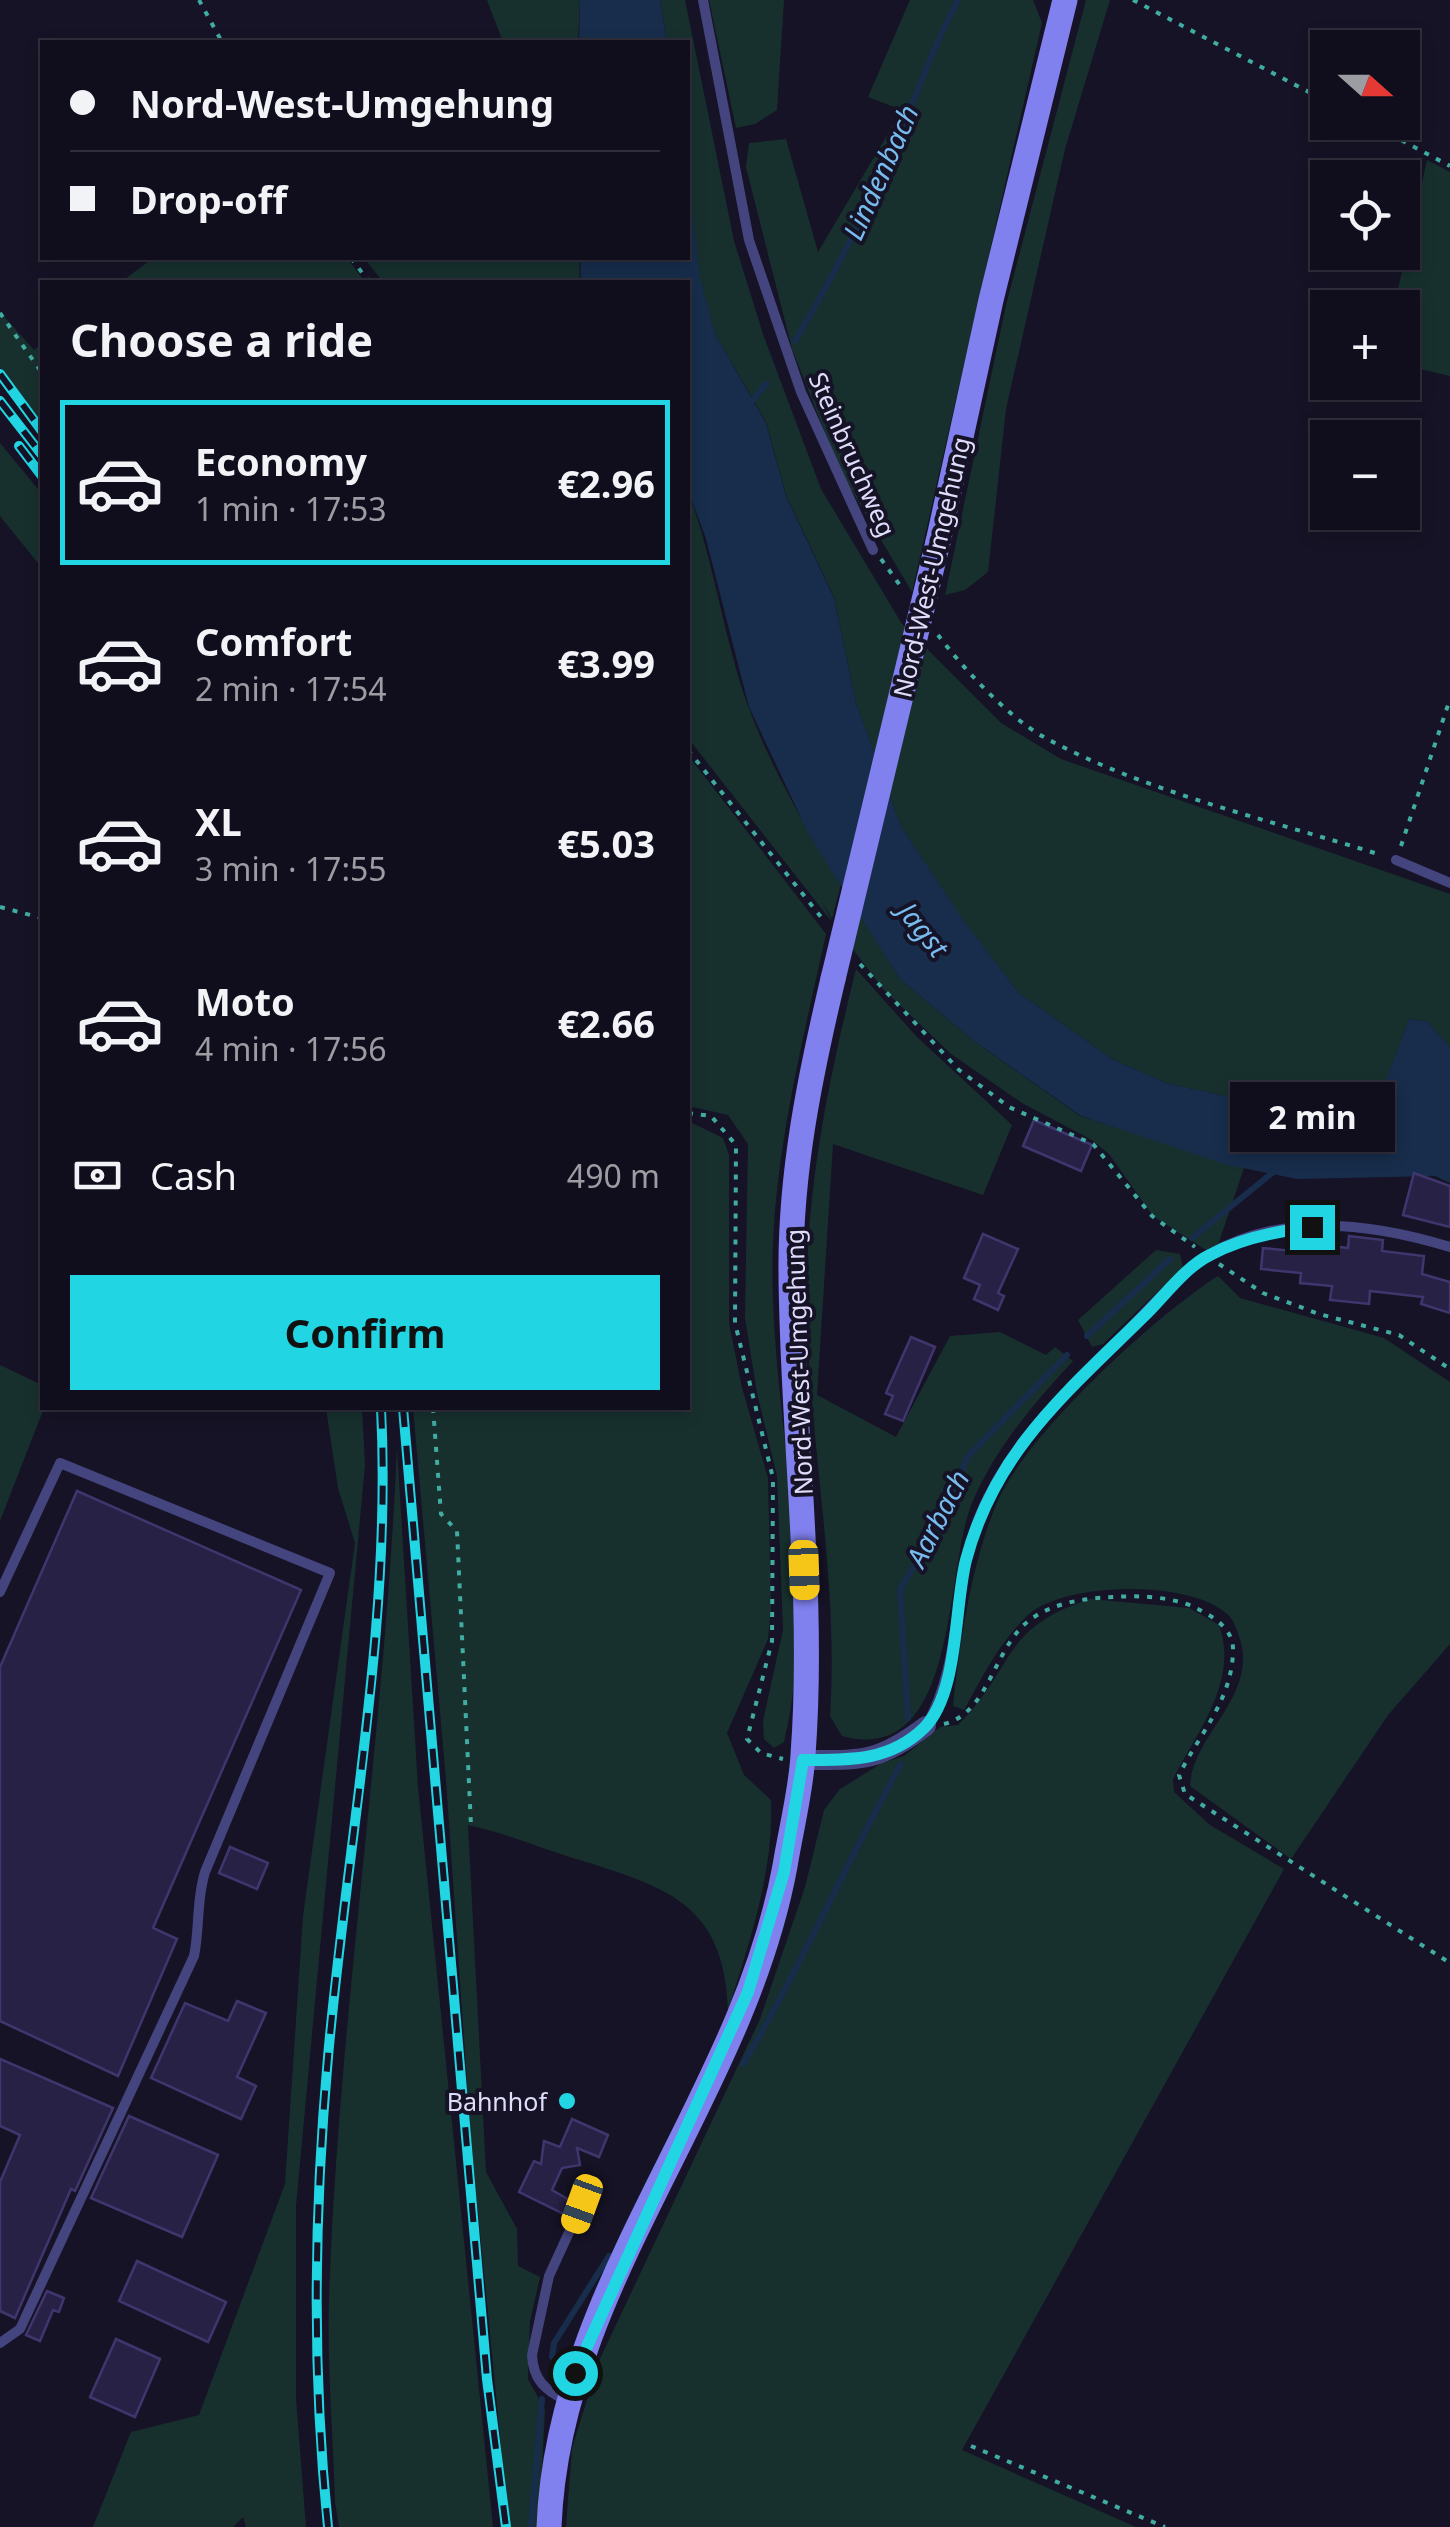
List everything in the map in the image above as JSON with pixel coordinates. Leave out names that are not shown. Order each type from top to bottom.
[{"type":"main road","name":"Nord-West-Umgehung","points":[[550,2527],[554,2464],[566,2400],[584,2345],[717,2069],[748,1992],[784,1872],[803,1760],[806,1646],[790,1270],[799,1150],[810,1079],[938,542],[990,300],[1065,0]]},
{"type":"street","points":[[803,1760],[869,1760],[896,1748],[926,1726]]},
{"type":"lane","name":"Steinbruchweg","points":[[703,0],[749,240],[800,392],[873,550]]},
{"type":"lane","points":[[1396,860],[1450,883]]},
{"type":"lane","points":[[926,1726],[940,1702],[966,1562],[998,1477],[1032,1425],[1207,1256],[1274,1231],[1351,1223],[1391,1229],[1450,1246]]},
{"type":"lane","points":[[0,1592],[60,1463],[330,1573],[205,1872],[196,1903],[199,1929],[194,1956],[20,2329],[0,2342]]},
{"type":"lane","points":[[566,2400],[544,2387],[532,2368],[532,2355],[550,2276],[582,2204]]},
{"type":"path","points":[[199,0],[221,40]]},
{"type":"path","points":[[1134,0],[1310,93]]},
{"type":"path","points":[[1401,140],[1450,166]]},
{"type":"path","points":[[0,312],[40,371]]},
{"type":"path","name":"Steinbruchweg","points":[[873,550],[905,592]]},
{"type":"path","points":[[937,634],[958,662],[1039,734],[1114,769],[1396,860],[1450,699]]},
{"type":"path","points":[[690,752],[832,930]]},
{"type":"path","points":[[0,906],[40,917]]},
{"type":"path","points":[[856,960],[959,1070],[1009,1107],[1093,1144],[1152,1216],[1207,1256],[1263,1293],[1319,1314],[1398,1335],[1450,1369]]},
{"type":"path","points":[[690,1113],[711,1116],[736,1145],[735,1323],[773,1478],[772,1641],[747,1738],[761,1753],[803,1760]]},
{"type":"path","points":[[433,1410],[441,1514],[457,1531],[471,1826]]},
{"type":"path","points":[[926,1726],[949,1724],[972,1711],[1009,1645],[1031,1618],[1089,1598],[1132,1596],[1190,1605],[1220,1621],[1234,1646],[1229,1687],[1179,1775],[1185,1794],[1450,1963]]},
{"type":"path","points":[[972,2446],[1164,2527]]},
{"type":"green space","points":[[487,0],[580,0],[578,40],[502,40]]},
{"type":"green space","points":[[660,0],[685,0],[734,241],[764,337],[821,489],[902,624],[1001,723],[1061,759],[1450,894],[1450,1047],[1427,1021],[1409,1019],[1386,1081],[1358,1100],[1248,1101],[1166,1083],[1112,1059],[1019,993],[961,918],[901,826],[856,703],[834,597],[786,495],[766,422],[715,334],[699,277],[690,194],[690,40],[667,40]]},
{"type":"green space","points":[[709,0],[784,0],[777,110],[755,124],[736,128]]},
{"type":"green space","points":[[910,0],[1033,0],[1042,23],[912,592],[840,471],[792,349],[746,167],[749,143],[786,139],[818,252],[902,110],[868,97]]},
{"type":"green space","points":[[1086,0],[1110,0],[1065,149],[1006,409],[988,572],[965,590],[945,595],[1006,305]]},
{"type":"green space","points":[[1427,160],[1450,172],[1450,376],[1420,369],[1420,290],[1398,290],[1402,270],[1420,270],[1420,191]]},
{"type":"green space","points":[[150,260],[348,260],[364,280],[124,280]]},
{"type":"green space","points":[[366,260],[579,260],[580,280],[381,280]]},
{"type":"green space","points":[[0,312],[34,350],[40,346],[40,421],[0,367]]},
{"type":"green space","points":[[0,443],[40,492],[40,566],[0,516]]},
{"type":"green space","points":[[690,497],[748,706],[790,798],[841,884],[832,919],[822,901],[832,922],[690,741]]},
{"type":"green space","points":[[690,758],[826,934],[786,1125],[773,1241],[773,1301],[797,1620],[794,1682],[784,1742],[774,1748],[764,1739],[763,1721],[783,1630],[777,1476],[757,1393],[745,1318],[748,1144],[728,1115],[690,1106]]},
{"type":"green space","points":[[860,914],[900,979],[974,1041],[1080,1116],[1244,1168],[1218,1245],[1206,1250],[1153,1216],[1109,1154],[1092,1140],[1022,1103],[951,1054],[883,989],[852,948]]},
{"type":"green space","points":[[856,969],[917,1037],[1012,1125],[983,1195],[833,1144],[817,1395],[896,1437],[950,1336],[1000,1332],[1046,1355],[1055,1347],[1073,1361],[1016,1428],[981,1483],[963,1534],[940,1657],[927,1694],[908,1723],[880,1738],[842,1736],[830,1716],[831,1615],[807,1314],[809,1227],[820,1140]]},
{"type":"green space","points":[[690,1122],[723,1138],[729,1155],[729,1323],[742,1388],[768,1478],[768,1639],[727,1733],[744,1775],[771,1800],[769,1854],[728,2011],[724,1974],[715,1944],[701,1921],[682,1903],[633,1878],[468,1825],[486,2172],[517,2229],[518,2266],[540,2277],[530,2321],[528,2379],[545,2410],[539,2527],[509,2527],[471,2140],[446,1780],[413,1410],[690,1410]]},
{"type":"green space","points":[[1156,1250],[1180,1254],[1183,1267],[1103,1344],[1092,1347],[1078,1320]]},
{"type":"green space","points":[[1218,1276],[1240,1298],[1384,1338],[1450,1382],[1450,1644],[1388,1715],[1291,1859],[1190,1786],[1200,1751],[1230,1702],[1243,1666],[1242,1646],[1234,1624],[1214,1605],[1190,1596],[1131,1589],[1071,1596],[1046,1604],[1028,1615],[1009,1636],[964,1710],[953,1706],[973,1578],[987,1528],[1011,1477],[1033,1446],[1094,1380],[1161,1319]]},
{"type":"green space","points":[[0,1365],[40,1384],[40,1410],[43,1410],[0,1521]]},
{"type":"green space","points":[[326,1410],[362,1410],[365,1465],[296,2206],[296,2399],[306,2527],[246,2527],[243,2517],[233,2527],[93,2527],[131,2432],[199,2415],[285,2184],[303,1916],[355,1543],[338,1488]]},
{"type":"green space","points":[[397,1448],[418,1787],[493,2527],[339,2527],[335,2502],[329,2374],[334,2191],[383,1661]]},
{"type":"green space","points":[[1090,1599],[1189,1608],[1219,1625],[1224,1646],[1220,1685],[1204,1724],[1173,1779],[1174,1792],[1210,1825],[1284,1869],[962,2450],[1136,2527],[566,2527],[572,2448],[599,2361],[760,2019],[805,1887],[824,1810],[840,1789],[882,1763],[904,1756],[940,1727],[958,1725],[1024,1636],[1061,1610]]},
{"type":"water","points":[[580,0],[660,0],[667,40],[579,40]]},
{"type":"water","name":"Jagst","points":[[690,193],[700,277],[715,334],[766,423],[786,496],[834,598],[856,703],[901,826],[961,917],[1019,993],[1112,1059],[1166,1083],[1248,1101],[1359,1100],[1386,1080],[1409,1019],[1427,1021],[1450,1047],[1450,1183],[1435,1176],[1297,1179],[1228,1165],[1081,1116],[974,1041],[900,979],[809,835],[749,707],[706,539],[690,495],[690,280],[581,280],[580,260],[690,260]]},
{"type":"building","points":[[1034,1120],[1092,1145],[1081,1171],[1023,1146]]},
{"type":"building","points":[[1414,1173],[1450,1186],[1450,1227],[1403,1215]]},
{"type":"building","points":[[983,1234],[1018,1249],[998,1293],[1004,1296],[998,1310],[974,1299],[980,1285],[964,1278]]},
{"type":"building","points":[[1349,1236],[1383,1240],[1382,1251],[1424,1256],[1422,1274],[1450,1282],[1450,1313],[1421,1304],[1423,1297],[1370,1291],[1369,1304],[1330,1300],[1332,1286],[1300,1283],[1301,1273],[1261,1269],[1263,1248],[1304,1252],[1305,1243],[1348,1248]]},
{"type":"building","points":[[911,1337],[935,1347],[903,1421],[885,1414],[893,1396],[886,1393]]},
{"type":"building","points":[[77,1491],[301,1590],[153,1928],[177,1939],[118,2076],[0,2021],[0,1667]]},
{"type":"building","points":[[230,1847],[268,1863],[257,1889],[219,1873]]},
{"type":"building","points":[[237,2001],[266,2013],[237,2077],[256,2086],[241,2119],[151,2078],[185,2003],[228,2021]]},
{"type":"building","points":[[0,2059],[113,2108],[75,2191],[71,2189],[15,2318],[0,2311],[0,2182],[20,2135],[0,2126]]},
{"type":"building","points":[[129,2116],[218,2155],[182,2237],[91,2198]]},
{"type":"building","points":[[572,2119],[608,2135],[599,2157],[577,2148],[580,2165],[562,2168],[552,2190],[571,2201],[564,2214],[519,2192],[534,2161],[541,2164],[544,2141],[560,2147]]},
{"type":"building","points":[[137,2261],[226,2302],[208,2342],[119,2301]]},
{"type":"building","points":[[47,2291],[64,2298],[59,2312],[53,2310],[40,2341],[26,2335]]},
{"type":"building","points":[[116,2339],[160,2359],[135,2417],[90,2397]]},
{"type":"waterway","name":"Lindenbach","points":[[795,341],[869,205],[958,0]]},
{"type":"waterway","name":"Lindenbach","points":[[748,406],[766,384]]},
{"type":"waterway","name":"Aarbach","points":[[1192,1238],[1277,1169]]},
{"type":"waterway","name":"Aarbach","points":[[1087,1336],[1170,1259]]},
{"type":"waterway","name":"Aarbach","points":[[908,1718],[900,1589],[940,1524],[968,1456],[1067,1355]]},
{"type":"waterway","name":"Aarbach","points":[[743,2064],[901,1764]]},
{"type":"waterway","name":"Aarbach","points":[[552,2357],[554,2343],[609,2256]]},
{"type":"waterway","name":"Aarbach","points":[[531,2527],[542,2399]]},
{"type":"railway","points":[[0,374],[40,428]]},
{"type":"railway","points":[[0,401],[40,452]]},
{"type":"railway","points":[[19,446],[40,473]]},
{"type":"railway","points":[[328,2527],[317,2351],[320,2174],[336,1976],[374,1652],[383,1489],[381,1410]]},
{"type":"railway","points":[[403,1410],[487,2379],[506,2527]]},
{"type":"place","name":"Bahnhof","points":[[567,2101]]},
{"type":"route","points":[[575,2373],[628,2249],[717,2069],[748,1992],[784,1872],[803,1760],[869,1760],[896,1748],[926,1726],[940,1702],[949,1671],[966,1562],[979,1519],[998,1477],[1032,1425],[1207,1256],[1274,1231],[1312,1227]]}]
